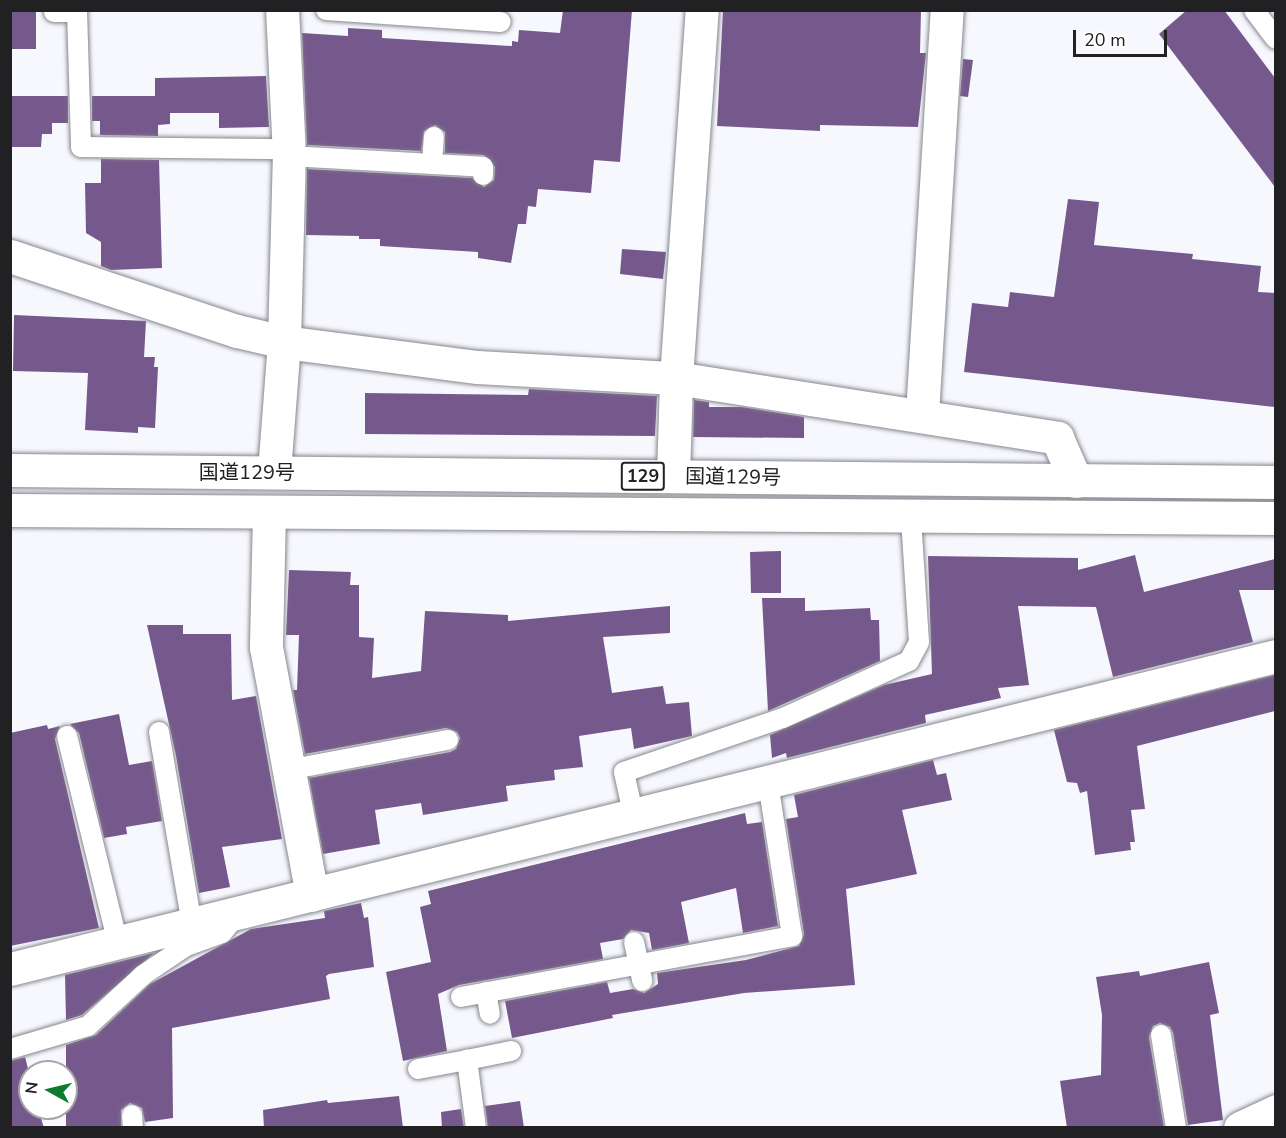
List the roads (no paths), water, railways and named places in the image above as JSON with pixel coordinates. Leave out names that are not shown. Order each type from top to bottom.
[{"type":"main road","points":[[274,472],[284,342],[288,152],[282,10]]},
{"type":"main road","points":[[673,476],[676,378],[702,10]]},
{"type":"main road","points":[[922,414],[947,10]]},
{"type":"main road","points":[[10,256],[237,331],[284,342],[477,367],[676,378],[922,414],[1057,438],[1076,481]]},
{"type":"main road","name":"国道129号","points":[[10,470],[1275,482]]},
{"type":"main road","name":"国道129号","points":[[10,510],[911,518],[1275,518]]},
{"type":"main road","points":[[269,512],[266,647],[312,895]]},
{"type":"main road","points":[[10,969],[513,847],[633,813],[768,782],[1275,656]]},
{"type":"main road","points":[[1240,1128],[1275,1112]]},
{"type":"lane","points":[[326,10],[501,22]]},
{"type":"lane","points":[[1254,10],[1275,39]]},
{"type":"lane","points":[[54,12],[77,11],[74,148],[184,138],[288,152],[483,167],[483,175]]},
{"type":"lane","points":[[432,164],[434,137]]},
{"type":"lane","points":[[633,813],[624,772],[783,718],[909,661],[919,642],[911,518]]},
{"type":"lane","points":[[159,732],[192,926]]},
{"type":"lane","points":[[67,736],[118,944]]},
{"type":"lane","points":[[287,770],[448,740]]},
{"type":"lane","points":[[461,997],[640,972],[796,943],[768,782]]},
{"type":"lane","points":[[10,1049],[88,1026],[143,975],[186,945],[222,933],[237,915]]},
{"type":"lane","points":[[634,942],[640,972]]},
{"type":"lane","points":[[486,992],[490,1014]]},
{"type":"lane","points":[[1161,1035],[1176,1128]]},
{"type":"lane","points":[[418,1069],[511,1051]]},
{"type":"lane","points":[[467,1060],[476,1128]]}]
